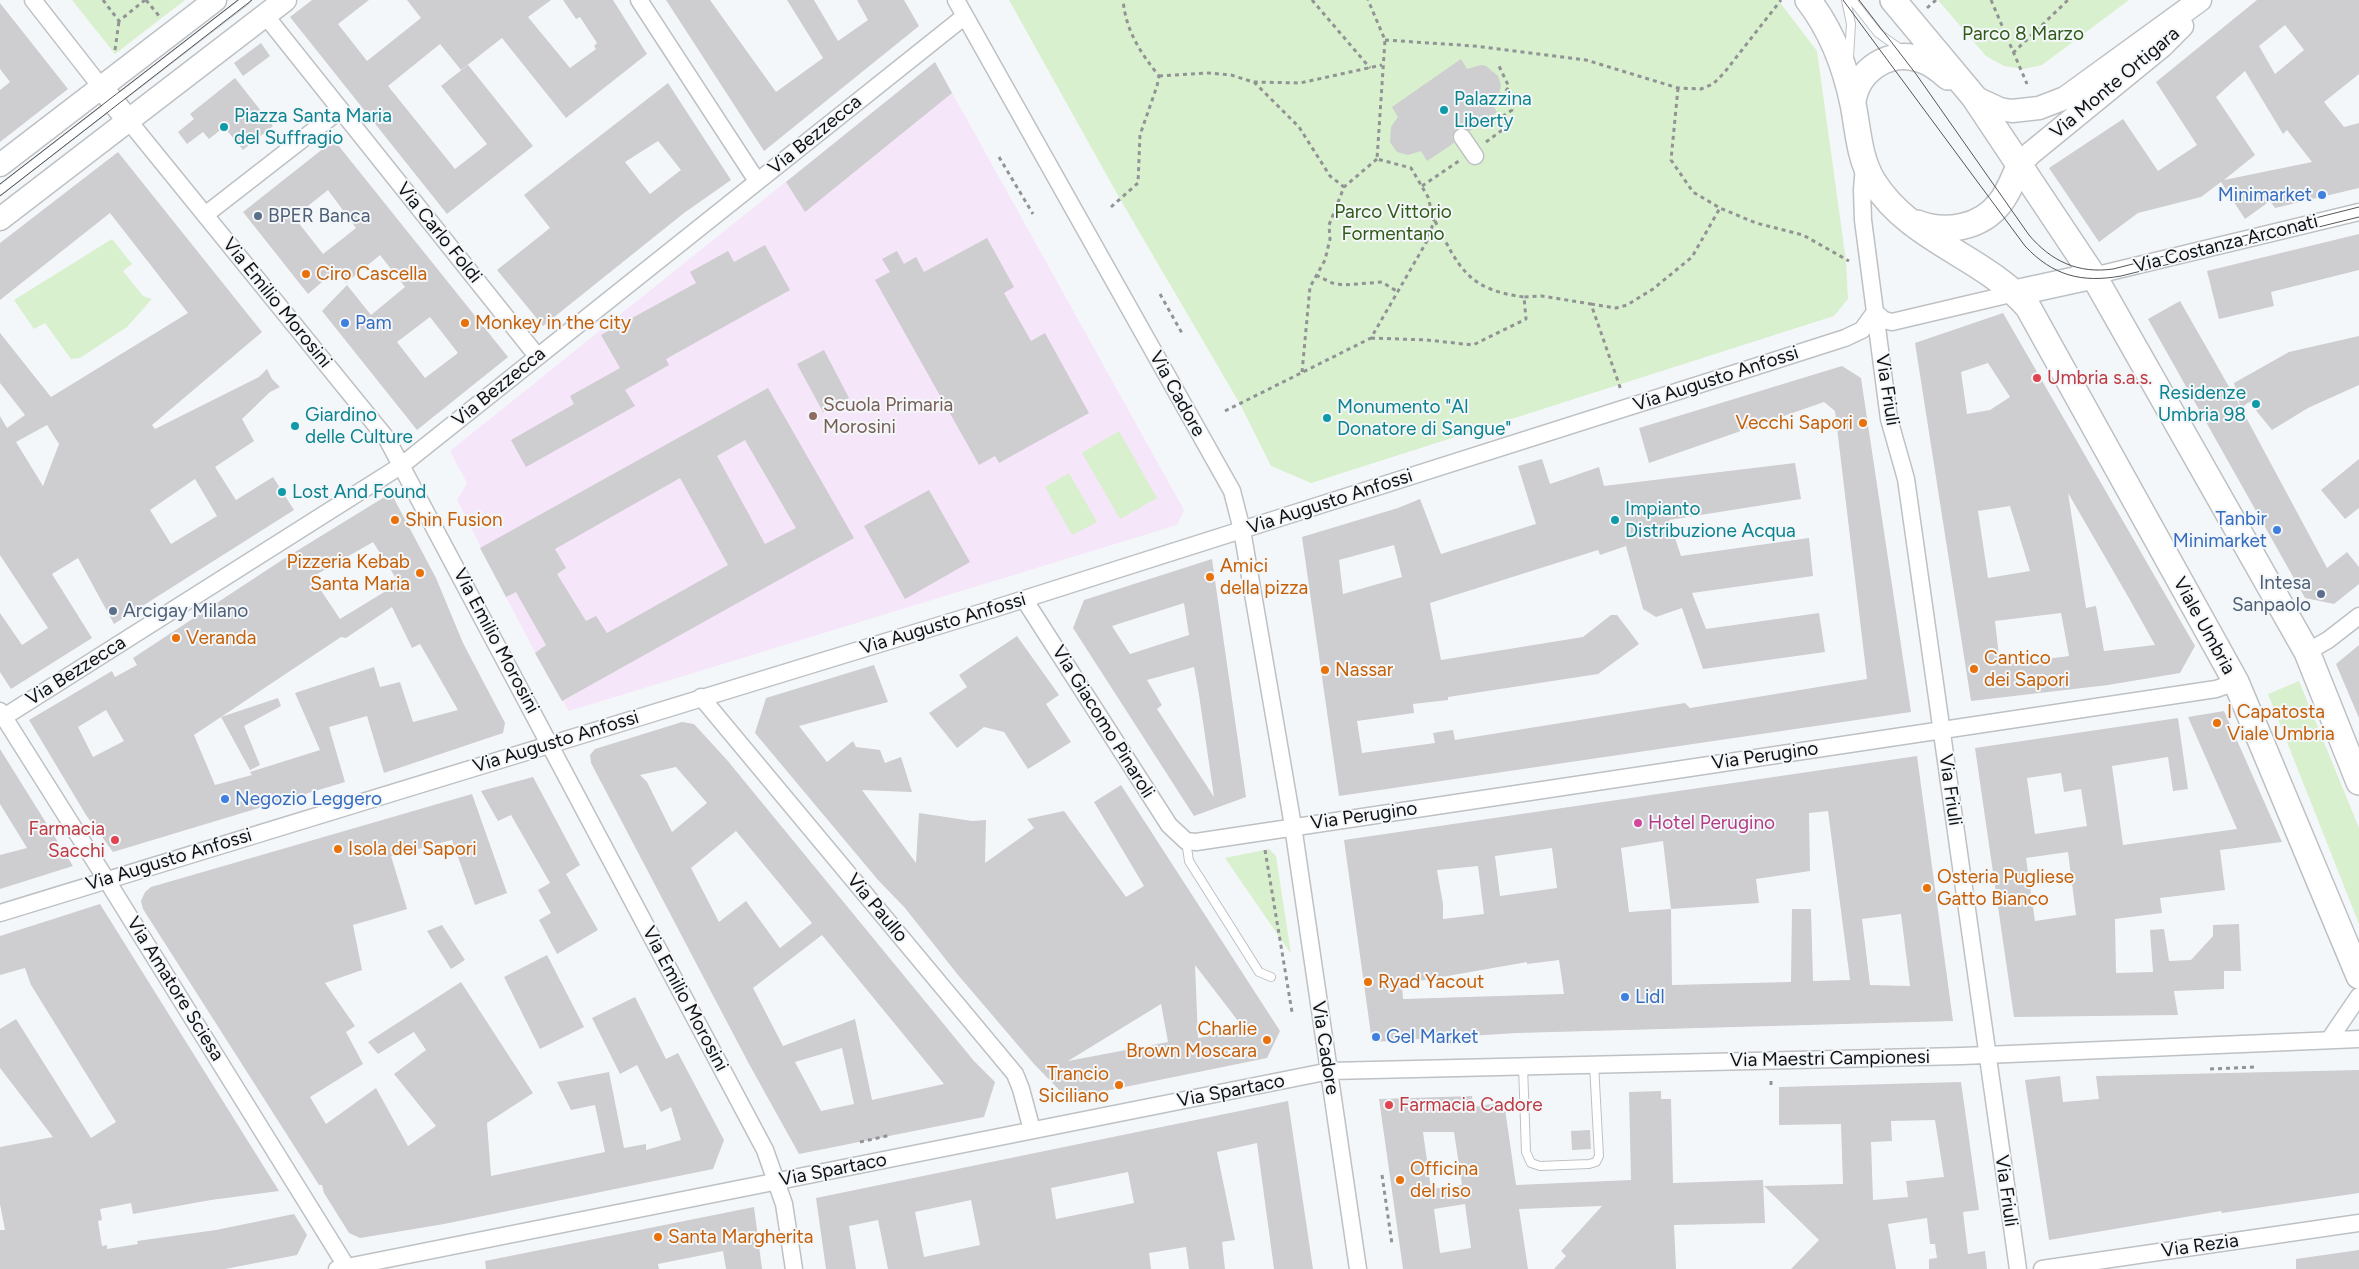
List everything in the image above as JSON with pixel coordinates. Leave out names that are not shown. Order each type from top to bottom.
[{"type":"main road","points":[[0,166],[107,94],[215,0]]},
{"type":"main road","points":[[0,219],[285,0]]},
{"type":"main road","points":[[1808,0],[1832,36],[1846,75],[1853,101],[1864,163],[1880,191],[1896,210],[1910,220],[1926,227],[1947,229],[1967,226],[1987,216],[2000,204],[2020,164]]},
{"type":"main road","points":[[1892,0],[1974,96],[2093,276],[2307,652],[2359,782]]},
{"type":"main road","name":"Via Monte Ortigara","points":[[1974,96],[2000,109],[2012,110],[2038,108],[2065,98],[2200,0]]},
{"type":"main road","name":"Via Monte Ortigara","points":[[2020,164],[2030,153],[2162,46],[2209,0]]},
{"type":"main road","points":[[1853,101],[1859,81],[1874,66],[1893,57],[1912,57],[1934,66],[1974,96]]},
{"type":"main road","points":[[107,94],[128,120]]},
{"type":"main road","name":"Viale Umbria","points":[[1896,210],[1921,232],[2015,293],[2028,307],[2236,682],[2359,976]]},
{"type":"main road","points":[[2015,293],[2093,276]]},
{"type":"street","points":[[33,0],[107,94]]},
{"type":"street","points":[[639,0],[757,182]]},
{"type":"street","name":"Via Cadore","points":[[956,0],[1232,491],[1242,530],[1293,826],[1312,968],[1330,1071],[1358,1269]]},
{"type":"street","points":[[128,120],[205,215],[340,110],[266,15]]},
{"type":"street","name":"Via Bezzecca","points":[[2,714],[402,465],[964,16]]},
{"type":"street","name":"Via Carlo Foldi","points":[[340,110],[537,356]]},
{"type":"street","points":[[1462,137],[1475,156]]},
{"type":"street","name":"Via Friuli","points":[[1864,163],[1862,202],[1889,419],[1906,479],[2018,1269]]},
{"type":"street","name":"Via Costanza Arconati","points":[[2093,276],[2359,212]]},
{"type":"street","name":"Via Emilio Morosini","points":[[205,215],[387,439],[402,465],[761,1142],[784,1204],[794,1269]]},
{"type":"street","points":[[1875,312],[1884,320],[1892,322],[2015,293]]},
{"type":"street","name":"Via Augusto Anfossi","points":[[0,913],[1024,599],[1845,338],[1862,330],[1875,312]]},
{"type":"street","name":"Via Giacomo Pinaroli","points":[[1024,599],[1169,825],[1186,840]]},
{"type":"street","points":[[2307,652],[2328,640],[2359,616]]},
{"type":"street","name":"Via Perugino","points":[[1293,826],[2216,689],[2236,682]]},
{"type":"street","name":"Via Paullo","points":[[701,697],[1015,1074],[1022,1089],[1032,1130]]},
{"type":"street","name":"Via Amatore Sciesa","points":[[2,714],[106,879],[344,1268]]},
{"type":"street","points":[[1186,840],[1196,842],[1293,826]]},
{"type":"street","points":[[2330,1040],[2359,996]]},
{"type":"street","name":"Via Maestri Campionesi","points":[[1330,1071],[1987,1055],[2359,1039]]},
{"type":"street","name":"Via Spartaco","points":[[344,1268],[1330,1071]]},
{"type":"street","name":"Via Rezia","points":[[2042,1269],[2359,1223]]},
{"type":"lane","points":[[0,190],[107,94],[246,0]]},
{"type":"lane","points":[[1846,0],[1851,24],[1846,75]]},
{"type":"lane","points":[[1852,0],[1878,33],[1912,57]]},
{"type":"lane","points":[[1186,840],[1189,862],[1259,972],[1271,977]]},
{"type":"lane","points":[[1523,1066],[1528,1158],[1531,1163],[1540,1166],[1596,1162],[1599,1156],[1594,1064]]},
{"type":"path","points":[[103,0],[119,21]]},
{"type":"path","points":[[114,59],[119,21],[146,0],[163,21]]},
{"type":"path","points":[[1111,207],[1138,183],[1140,176],[1140,135],[1159,76],[1130,34],[1123,0]]},
{"type":"path","points":[[1312,0],[1370,68]]},
{"type":"path","points":[[1302,372],[1310,287],[1325,260],[1330,239],[1329,224],[1344,187],[1377,159],[1385,40],[1368,0]]},
{"type":"path","points":[[1385,40],[1474,46],[1586,60],[1678,88],[1701,89],[1713,84],[1724,73],[1781,0]]},
{"type":"path","points":[[1926,8],[1936,0]]},
{"type":"path","points":[[1991,0],[2012,54],[2027,84]]},
{"type":"path","points":[[2012,54],[2068,0]]},
{"type":"path","points":[[1159,76],[1209,73],[1231,75],[1253,82],[1300,83],[1382,65]]},
{"type":"path","points":[[1253,82],[1298,127],[1330,176],[1344,187]]},
{"type":"path","points":[[1678,88],[1671,160],[1693,192],[1720,208],[1756,223],[1803,235],[1849,261]]},
{"type":"path","points":[[999,157],[1033,214]]},
{"type":"path","points":[[1377,159],[1411,168],[1428,197],[1434,221],[1449,249],[1471,279],[1487,289],[1504,295],[1542,296],[1616,308],[1627,305],[1653,289],[1692,257],[1720,208]]},
{"type":"path","points":[[1372,338],[1427,241],[1434,221]]},
{"type":"path","points":[[1316,275],[1344,285],[1382,282],[1398,292]]},
{"type":"path","points":[[1160,294],[1183,335]]},
{"type":"path","points":[[1225,411],[1372,338],[1427,340],[1473,345],[1526,318],[1524,297]]},
{"type":"path","points":[[1591,304],[1621,390]]},
{"type":"path","points":[[1264,846],[1287,970],[1292,1012]]},
{"type":"path","points":[[1441,1042],[1481,1041]]},
{"type":"path","points":[[2210,1069],[2256,1067]]},
{"type":"path","points":[[1770,1081],[1771,1088]]},
{"type":"path","points":[[860,1142],[891,1136]]},
{"type":"path","points":[[1382,1175],[1392,1244]]},
{"type":"shaded area","name":"Scuola Primaria Morosini","points":[[935,62],[1184,510],[1177,525],[569,711],[548,677],[457,500],[467,483],[450,451]]},
{"type":"green space","points":[[72,0],[185,0],[115,54]]},
{"type":"green space","name":"Parco Vittorio Formentano","points":[[1009,0],[1778,0],[1817,51],[1846,261],[1848,299],[1834,316],[1311,483],[1271,466],[1240,404],[1120,199]]},
{"type":"green space","name":"Parco 8 Marzo","points":[[1938,0],[2129,0],[2042,65],[2024,69],[2004,66],[1986,56]]},
{"type":"green space","points":[[112,239],[132,264],[123,271],[143,296],[152,299],[127,327],[80,358],[71,359],[45,323],[34,329],[14,300]]},
{"type":"green space","points":[[1119,431],[1157,498],[1120,519],[1082,453]]},
{"type":"green space","points":[[1069,473],[1097,522],[1072,535],[1045,487]]},
{"type":"green space","points":[[2299,681],[2359,828],[2359,924],[2268,694]]},
{"type":"green space","points":[[1269,849],[1276,856],[1291,954],[1225,858]]},
{"type":"building","points":[[312,0],[369,0],[338,24],[367,61],[421,18],[407,0],[551,0],[528,17],[570,68],[596,49],[594,46],[597,43],[580,17],[576,19],[563,0],[613,0],[647,54],[566,118],[502,38],[461,70],[440,44],[388,86],[455,169],[487,144],[441,86],[468,65],[533,146],[447,214],[290,17]]},
{"type":"building","points":[[666,0],[710,0],[776,92],[823,58],[787,0],[814,0],[838,41],[868,20],[857,0],[904,0],[919,26],[764,151]]},
{"type":"building","points":[[2257,0],[2359,0],[2359,74],[2324,102],[2344,127],[2359,123],[2359,188],[2275,208],[2270,201],[2245,219],[2221,182],[2201,197],[2138,213],[2099,242],[2049,168],[2123,119],[2158,171],[2197,145],[2156,82]],"holes":[[[2285,25],[2304,50],[2275,74],[2259,46]],[[2245,71],[2283,134],[2287,130],[2312,162],[2224,180],[2255,155],[2216,97]]]},
{"type":"building","points":[[0,3],[68,89],[0,142],[0,90],[10,82],[0,69]]},
{"type":"building","points":[[261,43],[270,56],[243,76],[234,63]]},
{"type":"building","name":"Palazzina Liberty","points":[[1461,59],[1467,69],[1481,65],[1486,66],[1498,76],[1501,85],[1499,94],[1491,103],[1497,112],[1470,131],[1462,127],[1456,129],[1452,137],[1454,143],[1427,161],[1421,151],[1408,155],[1397,152],[1390,142],[1391,127],[1398,117],[1392,107]]},
{"type":"building","points":[[935,62],[952,93],[805,212],[786,182]]},
{"type":"building","points":[[235,78],[273,126],[243,150],[224,127],[209,139],[203,132],[187,144],[178,132],[194,119],[190,114]]},
{"type":"building","points":[[668,83],[731,180],[684,213],[543,326],[497,270],[550,228],[524,195]],"holes":[[[658,141],[681,170],[650,194],[625,162]]]},
{"type":"building","points":[[334,140],[508,357],[417,430],[322,311],[347,285],[371,315],[405,287],[380,255],[346,283],[335,271],[308,294],[243,212]],"holes":[[[328,190],[356,228],[323,254],[294,217]],[[430,317],[458,353],[425,378],[397,342]]]},
{"type":"building","points":[[118,152],[262,332],[152,425],[155,429],[259,377],[267,369],[272,379],[280,387],[270,392],[242,419],[254,441],[215,467],[236,500],[273,477],[294,510],[114,624],[78,558],[52,574],[92,638],[11,689],[0,672],[0,613],[22,645],[48,628],[0,555],[0,416],[7,428],[25,415],[0,383],[0,333],[51,397],[188,313],[110,213],[0,300],[0,243]],"holes":[[[47,425],[59,444],[43,486],[16,442]],[[195,479],[217,516],[171,544],[150,510]]]},
{"type":"building","points":[[2359,234],[2359,270],[2271,292],[2274,306],[2219,319],[2207,271]]},
{"type":"building","points":[[987,238],[1014,287],[1004,293],[1031,341],[1045,333],[1089,413],[999,463],[995,456],[979,465],[875,280],[890,272],[882,259],[897,251],[904,264],[916,257],[924,272]]},
{"type":"building","points":[[765,245],[790,290],[666,359],[669,365],[625,390],[635,406],[526,467],[511,440],[574,404],[570,396],[620,368],[601,335],[696,283],[690,272],[728,251],[734,262]]},
{"type":"building","points":[[2180,301],[2240,406],[2234,383],[2289,352],[2359,336],[2359,385],[2308,408],[2272,430],[2249,402],[2241,408],[2327,568],[2347,552],[2359,567],[2359,584],[2334,604],[2305,598],[2148,319]]},
{"type":"building","points":[[2003,313],[2195,646],[2180,673],[2108,685],[1971,701],[1915,343]],"holes":[[[1988,363],[2010,397],[1990,410],[1967,414],[1961,372]],[[2068,493],[2155,645],[2104,651],[2096,606],[2086,608]],[[2010,506],[2030,571],[1988,578],[1978,511]],[[2061,613],[2069,656],[2000,665],[1995,621]]]},
{"type":"building","points":[[824,350],[849,398],[823,412],[797,364]]},
{"type":"building","points":[[1842,366],[1861,378],[1911,712],[1339,796],[1302,537],[1398,508],[1420,499],[1441,554],[1536,524],[1518,466],[1542,459],[1550,484],[1599,467],[1604,486],[1795,463],[1801,499],[1669,520],[1681,556],[1809,538],[1813,576],[1692,593],[1706,629],[1819,613],[1825,652],[1703,669],[1682,608],[1656,617],[1643,609],[1626,546],[1600,555],[1598,550],[1430,603],[1441,660],[1583,637],[1611,615],[1617,615],[1639,644],[1598,674],[1448,697],[1448,700],[1413,704],[1414,713],[1357,721],[1362,753],[1435,743],[1433,733],[1453,730],[1455,740],[1685,703],[1690,708],[1867,679],[1835,411],[1824,402],[1649,463],[1639,428]],"holes":[[[1394,545],[1402,577],[1343,594],[1339,560]]]},
{"type":"building","points":[[768,388],[854,538],[562,701],[535,653],[546,645],[516,592],[506,597],[480,548]],"holes":[[[745,440],[796,528],[765,544],[717,456]],[[680,478],[728,565],[607,633],[596,616],[586,621],[557,574],[566,568],[555,549]]]},
{"type":"building","points":[[2359,459],[2359,508],[2345,519],[2321,490]]},
{"type":"building","points":[[929,490],[970,562],[905,599],[864,526]]},
{"type":"building","points":[[391,493],[436,578],[463,643],[505,723],[503,733],[384,773],[367,716],[329,727],[345,782],[113,852],[86,815],[29,720],[112,671],[115,677],[137,665],[133,658],[282,560]],"holes":[[[373,542],[399,583],[340,619],[312,577]],[[392,607],[412,648],[420,644],[458,710],[413,722],[400,682],[380,687],[374,667],[295,693],[320,750],[250,772],[252,775],[215,785],[194,735],[341,637],[346,638]],[[106,710],[124,741],[93,757],[78,727]]]},
{"type":"building","points":[[1212,559],[1246,797],[1194,816],[1073,628],[1084,600]],"holes":[[[1184,603],[1189,635],[1130,654],[1112,626]],[[1194,667],[1199,695],[1214,797],[1157,709],[1162,705],[1147,680]]]},
{"type":"building","points":[[1017,636],[1059,695],[1046,704],[1071,742],[1028,769],[1004,732],[984,727],[957,748],[929,713],[967,687],[959,675]]},
{"type":"building","points":[[2359,645],[2359,718],[2336,664]]},
{"type":"building","points":[[874,665],[888,702],[799,726],[827,762],[853,741],[856,747],[880,750],[885,763],[901,757],[912,792],[862,790],[916,863],[919,813],[972,821],[986,820],[985,863],[1034,828],[1027,819],[1064,811],[1126,897],[1144,886],[1094,802],[1121,785],[1280,1031],[1267,1058],[1071,1098],[1066,1097],[1034,1064],[958,975],[905,908],[878,880],[755,733],[766,698]],"holes":[[[1195,965],[1245,1030],[1198,1038]],[[1161,1004],[1168,1042],[1068,1061]]]},
{"type":"building","points":[[278,698],[281,706],[244,726],[260,765],[250,770],[221,717]]},
{"type":"building","points":[[2224,711],[2282,842],[2220,850],[2225,890],[2160,898],[2162,913],[2115,919],[2116,973],[2153,972],[2150,930],[2164,929],[2169,961],[2191,960],[2213,936],[2213,925],[2239,924],[2241,971],[2224,971],[2224,989],[2174,991],[2178,1015],[2014,1017],[1975,748],[2178,718],[2188,789],[2173,791],[2168,757],[2112,766],[2123,845],[2237,829],[2188,717]],"holes":[[[2061,773],[2064,792],[2081,789],[2087,826],[2035,834],[2027,778]],[[2068,852],[2076,915],[2035,921],[2026,858]]]},
{"type":"building","points":[[682,722],[694,724],[727,760],[974,1061],[995,1082],[984,1117],[799,1154],[749,1064],[591,763],[590,755],[595,749]],"holes":[[[676,767],[707,803],[672,832],[647,782],[640,775]],[[736,831],[812,923],[780,948],[746,901],[719,922],[691,868]],[[822,935],[944,1084],[872,1100],[855,1019],[783,1046],[753,988]],[[842,1048],[854,1104],[821,1111],[795,1062]]]},
{"type":"building","points":[[0,749],[73,866],[0,889],[0,855],[27,848],[0,804]]},
{"type":"building","points":[[1917,756],[1953,1021],[1517,1033],[1372,1042],[1344,840]],"holes":[[[1828,811],[1850,980],[1813,981],[1811,909],[1792,909],[1791,982],[1672,985],[1671,909],[1759,903],[1756,879],[1810,871],[1809,813]],[[1663,841],[1671,909],[1629,912],[1621,848]],[[1552,848],[1557,888],[1500,896],[1495,856]],[[1478,866],[1484,914],[1443,919],[1443,904],[1437,870]],[[1901,914],[1910,986],[1870,985],[1862,919]],[[1559,960],[1564,994],[1403,999],[1402,984],[1527,962],[1527,964]]]},
{"type":"building","points":[[533,777],[580,865],[566,874],[598,930],[557,954],[539,920],[551,913],[538,890],[550,883],[511,815],[498,821],[481,791]]},
{"type":"building","points":[[472,794],[507,893],[475,905],[452,840],[391,856],[407,909],[353,925],[362,970],[325,983],[355,1026],[346,1032],[363,1064],[310,1097],[326,1124],[376,1088],[408,1146],[436,1126],[394,1074],[426,1050],[414,1032],[378,1054],[368,1042],[461,982],[533,1093],[487,1123],[491,1176],[605,1152],[595,1105],[571,1110],[557,1082],[609,1072],[624,1148],[646,1144],[646,1150],[681,1140],[671,1107],[661,1112],[637,1065],[620,1074],[592,1018],[635,997],[666,1059],[678,1053],[724,1140],[713,1169],[444,1224],[360,1238],[349,1233],[324,1193],[322,1185],[319,1185],[143,909],[141,901],[145,892],[151,887]]},
{"type":"building","points":[[100,904],[279,1191],[211,1200],[133,1214],[131,1203],[100,1209],[102,1220],[98,1221],[102,1246],[107,1245],[107,1249],[138,1244],[137,1241],[216,1230],[294,1214],[307,1235],[297,1255],[225,1269],[0,1269],[0,1230],[5,1230],[0,1204],[0,1147],[53,1137],[0,1068],[0,1029],[16,1019],[91,1138],[116,1122],[31,985],[25,968],[0,975],[0,936]]},
{"type":"building","points":[[442,925],[465,960],[451,969],[427,931]]},
{"type":"building","points":[[547,955],[584,1027],[540,1049],[504,977]]},
{"type":"building","points":[[2359,1070],[2359,1193],[2222,1213],[2221,1211],[2049,1240],[2025,1080],[2060,1076],[2063,1102],[2099,1099],[2096,1076]]},
{"type":"building","points":[[1961,1082],[1979,1210],[1963,1212],[1968,1254],[1985,1251],[1987,1269],[1929,1269],[1929,1259],[1937,1258],[1935,1244],[1930,1244],[1927,1218],[1888,1224],[1896,1269],[1791,1269],[1819,1240],[1764,1186],[1843,1184],[1841,1124],[1779,1125],[1779,1087]],"holes":[[[1935,1120],[1944,1177],[1906,1181],[1908,1197],[1873,1200],[1871,1142],[1892,1141],[1891,1121]]]},
{"type":"building","points":[[1661,1091],[1661,1099],[1671,1099],[1673,1183],[1763,1180],[1765,1223],[1674,1225],[1676,1269],[1554,1269],[1566,1256],[1561,1251],[1602,1206],[1519,1209],[1528,1269],[1403,1269],[1379,1099],[1472,1096],[1473,1107],[1504,1102],[1516,1185],[1631,1180],[1629,1092]],"holes":[[[1423,1132],[1454,1132],[1462,1185],[1431,1189]],[[1465,1204],[1471,1248],[1440,1253],[1434,1209]]]},
{"type":"building","points":[[1288,1101],[1313,1269],[1274,1269],[1257,1143],[1217,1152],[1235,1240],[1222,1242],[1225,1269],[1189,1269],[1186,1247],[1149,1253],[1151,1269],[888,1269],[878,1220],[849,1226],[856,1269],[826,1269],[816,1198]],"holes":[[[1128,1172],[1134,1203],[1056,1219],[1051,1188]],[[971,1200],[980,1245],[924,1257],[915,1212]]]},
{"type":"building","points":[[1590,1130],[1591,1149],[1572,1150],[1571,1131]]},
{"type":"building","points":[[754,1207],[762,1269],[726,1269],[723,1251],[658,1264],[659,1269],[486,1269],[485,1261]]},
{"type":"building","points":[[2359,1250],[2359,1269],[2296,1269],[2296,1259]]},
{"type":"tram line","points":[[0,184],[238,0]]},
{"type":"tram line","points":[[0,196],[252,0]]},
{"type":"tram line","points":[[1843,0],[2025,246],[2057,271],[2069,275],[2093,278],[2121,276],[2359,217]]},
{"type":"tram line","points":[[1859,0],[1916,74],[2029,235],[2046,252],[2066,264],[2088,269],[2113,269],[2359,207]]},
{"type":"place","name":"Palazzina Liberty","points":[[1444,110]]},
{"type":"place","name":"Piazza Santa Maria del Suffragio","points":[[224,127]]},
{"type":"place","name":"Minimarket","points":[[2322,195]]},
{"type":"place","name":"BPER Banca","points":[[258,216]]},
{"type":"place","name":"Ciro Cascella","points":[[306,274]]},
{"type":"place","name":"Pam","points":[[345,323]]},
{"type":"place","name":"Monkey in the city","points":[[465,323]]},
{"type":"place","name":"Umbria s.a.s.","points":[[2037,378]]},
{"type":"place","name":"Residenze Umbria 98","points":[[2256,404]]},
{"type":"place","name":"Scuola Primaria Morosini","points":[[813,416]]},
{"type":"place","name":"Monumento \"Al Donatore di Sangue\"","points":[[1327,418]]},
{"type":"place","name":"Vecchi Sapori","points":[[1863,423]]},
{"type":"place","name":"Giardino delle Culture","points":[[295,426]]},
{"type":"place","name":"Lost And Found","points":[[282,492]]},
{"type":"place","name":"Shin Fusion","points":[[395,520]]},
{"type":"place","name":"Impianto Distribuzione Acqua","points":[[1615,520]]},
{"type":"place","name":"Tanbir Minimarket","points":[[2277,530]]},
{"type":"place","name":"Pizzeria Kebab Santa Maria","points":[[420,573]]},
{"type":"place","name":"Amici della pizza","points":[[1210,577]]},
{"type":"place","name":"Intesa Sanpaolo","points":[[2321,594]]},
{"type":"place","name":"Arcigay Milano","points":[[113,611]]},
{"type":"place","name":"Veranda","points":[[176,638]]},
{"type":"place","name":"Cantico dei Sapori","points":[[1974,669]]},
{"type":"place","name":"Nassar","points":[[1325,670]]},
{"type":"place","name":"I Capatosta Viale Umbria","points":[[2217,723]]},
{"type":"place","name":"Negozio Leggero","points":[[225,799]]},
{"type":"place","name":"Hotel Perugino","points":[[1638,823]]},
{"type":"place","name":"Farmacia Sacchi","points":[[115,840]]},
{"type":"place","name":"Isola dei Sapori","points":[[338,849]]},
{"type":"place","name":"Osteria Pugliese Gatto Bianco","points":[[1927,888]]},
{"type":"place","name":"Ryad Yacout","points":[[1368,982]]},
{"type":"place","name":"Lidl","points":[[1625,997]]},
{"type":"place","name":"Gel Market","points":[[1376,1037]]},
{"type":"place","name":"Charlie Brown Moscara","points":[[1267,1040]]},
{"type":"place","name":"Trancio Siciliano","points":[[1119,1085]]},
{"type":"place","name":"Farmacia Cadore","points":[[1389,1105]]},
{"type":"place","name":"Officina del riso","points":[[1400,1180]]},
{"type":"place","name":"Santa Margherita","points":[[658,1237]]}]
